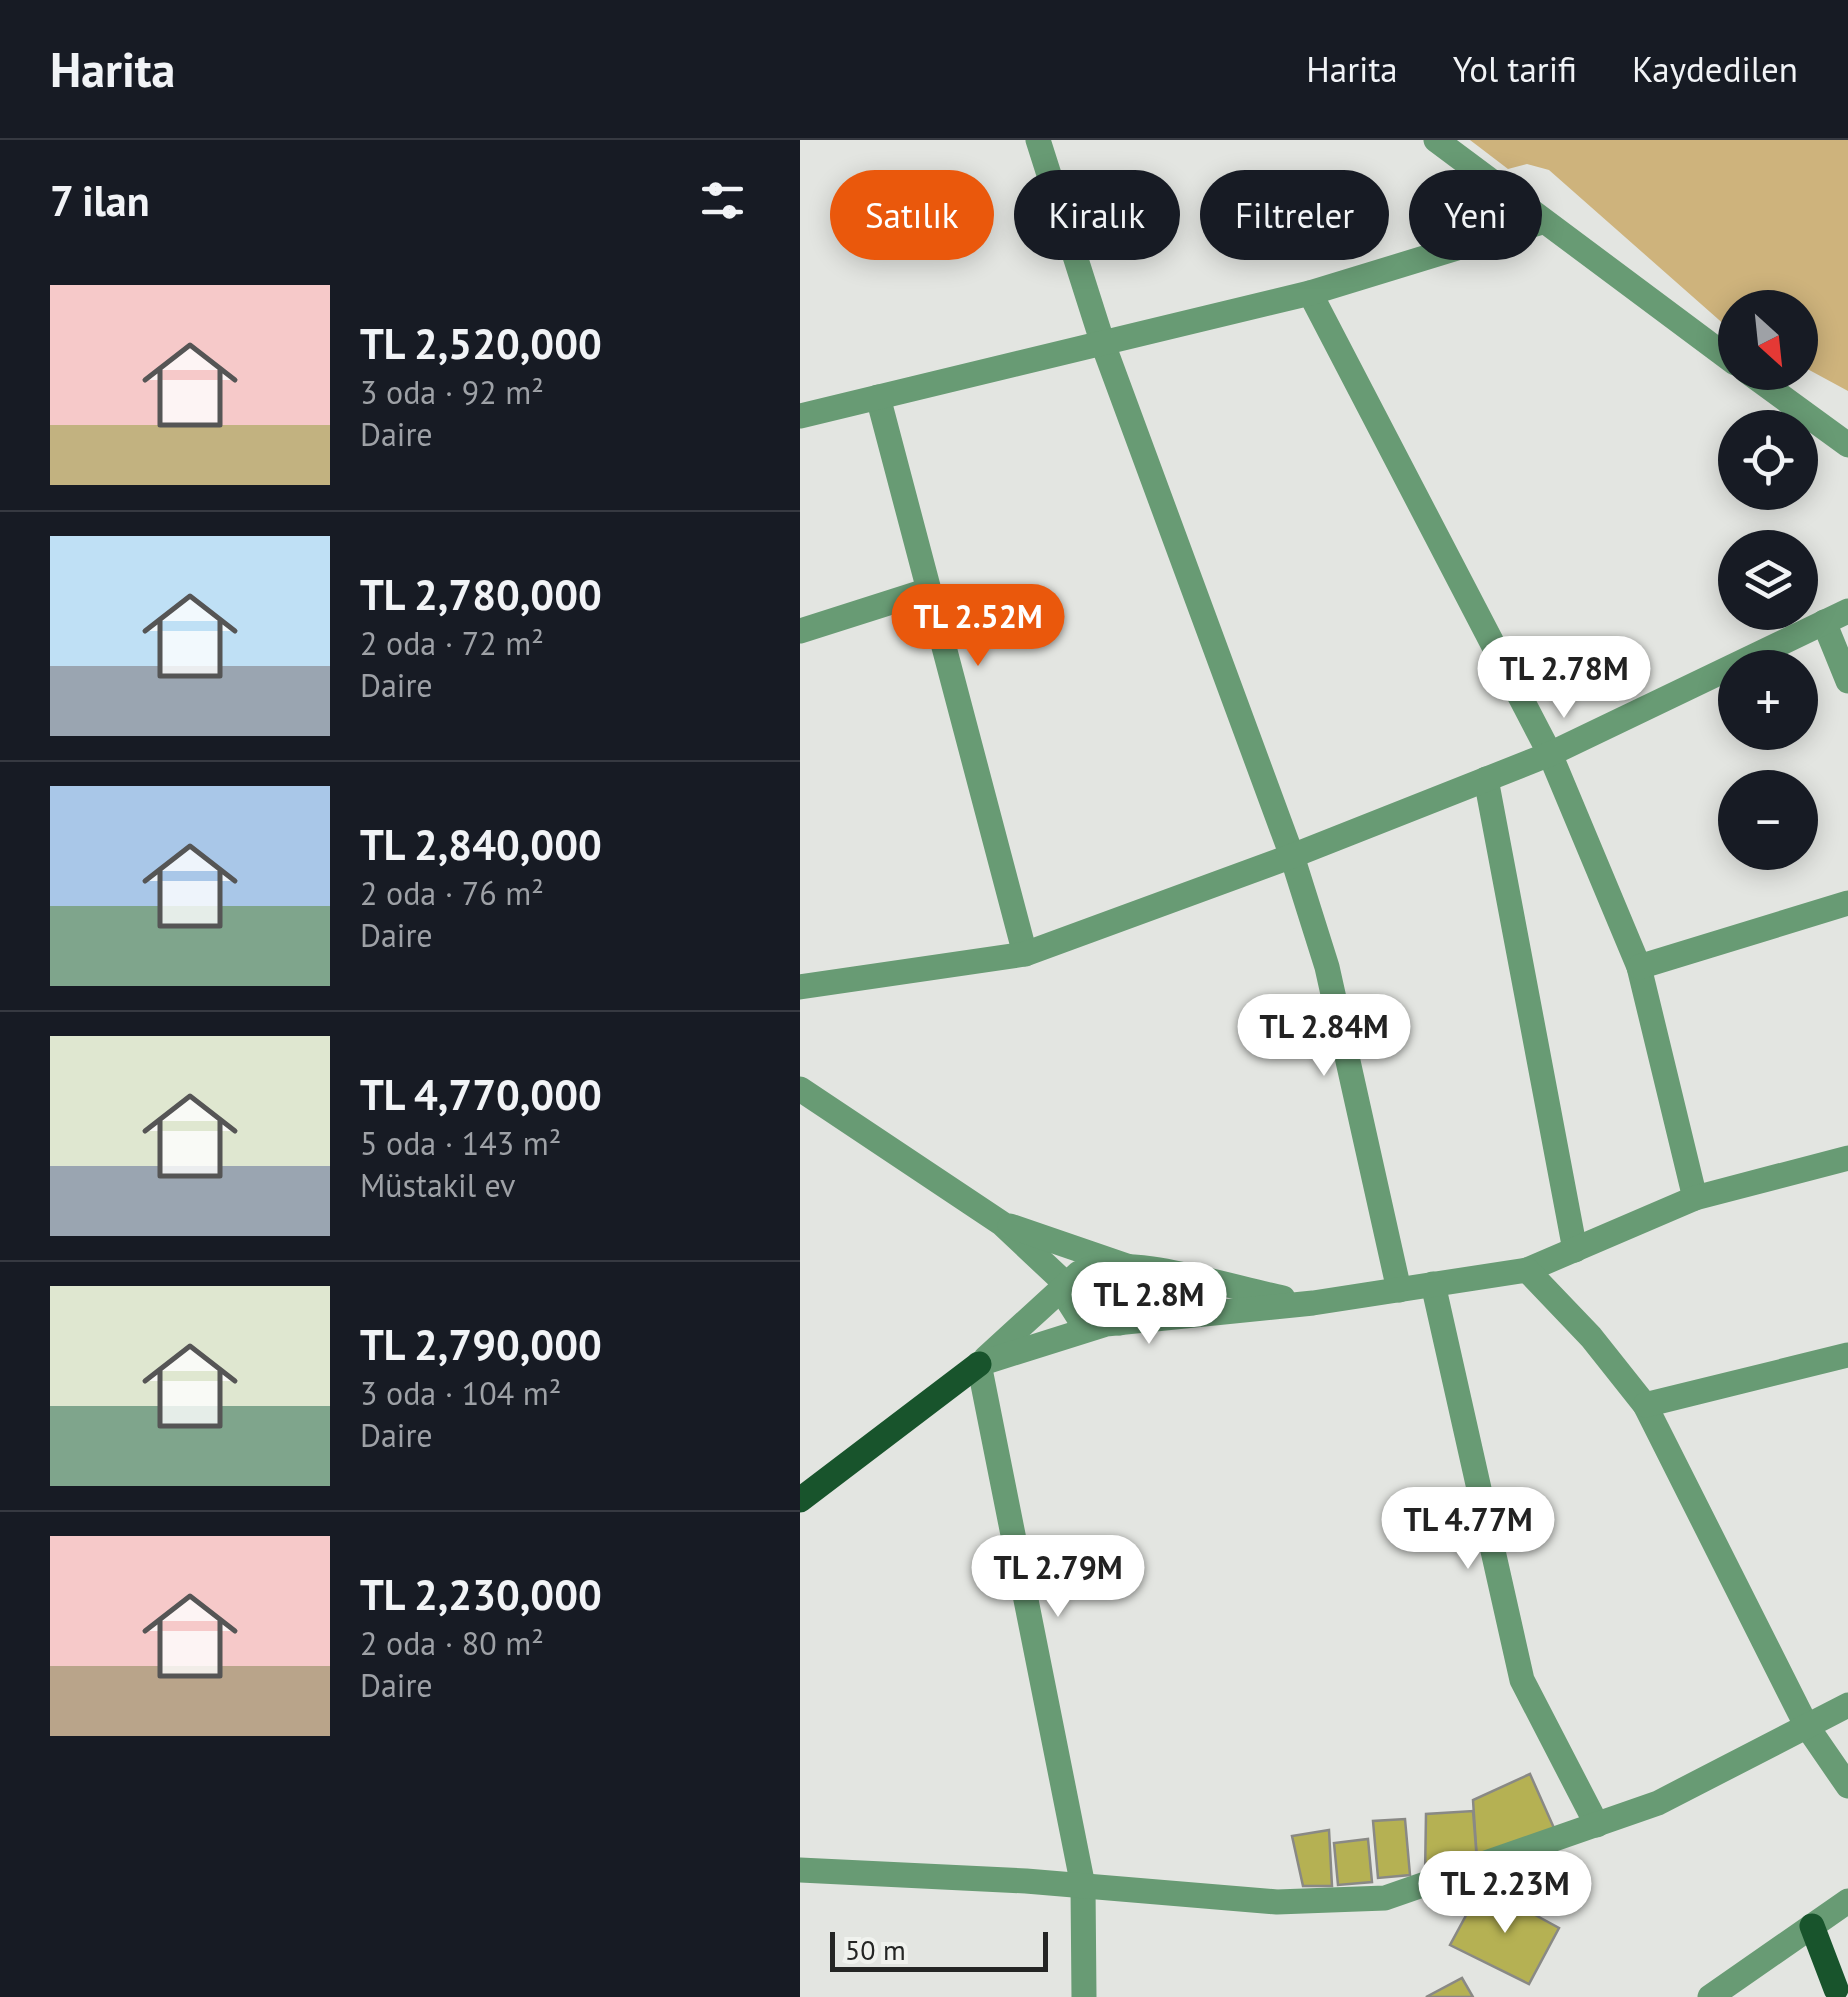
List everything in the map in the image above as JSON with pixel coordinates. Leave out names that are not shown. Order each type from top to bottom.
[{"type":"main road","points":[[800,1500],[979,1364]]},
{"type":"main road","points":[[1812,1926],[1834,1991]]},
{"type":"street","points":[[1038,140],[1103,344],[1292,856],[1327,967],[1399,1290]]},
{"type":"street","points":[[1436,140],[1475,170]]},
{"type":"street","points":[[1542,222],[1718,351]]},
{"type":"street","points":[[800,416],[1310,293],[1418,260]]},
{"type":"street","points":[[1310,293],[1550,754],[1639,967],[1694,1198]]},
{"type":"street","points":[[1773,390],[1848,445]]},
{"type":"street","points":[[878,397],[1025,954]]},
{"type":"street","points":[[800,631],[929,590]]},
{"type":"street","points":[[800,987],[1025,954],[1292,856],[1550,754],[1848,611]]},
{"type":"street","points":[[1824,622],[1848,681]]},
{"type":"street","points":[[1486,779],[1575,1250]]},
{"type":"street","points":[[1639,967],[1848,902]]},
{"type":"street","points":[[800,1089],[1001,1224],[1067,1285],[1067,1299],[1081,1321],[1112,1323],[1312,1303],[1527,1270],[1694,1198],[1848,1158]]},
{"type":"street","points":[[1001,1224],[1127,1266],[1312,1303]]},
{"type":"street","points":[[979,1364],[1095,1265],[1127,1266]]},
{"type":"street","points":[[979,1364],[1112,1323],[1134,1303],[1136,1286],[1127,1266]]},
{"type":"street","points":[[1527,1270],[1591,1337],[1645,1405],[1806,1725],[1848,1786]]},
{"type":"street","points":[[1434,1284],[1522,1680],[1598,1825]]},
{"type":"street","points":[[1645,1405],[1848,1354]]},
{"type":"street","points":[[979,1364],[1083,1886],[1084,1997]]},
{"type":"street","points":[[800,1870],[1278,1902],[1385,1898],[1658,1804],[1848,1705]]},
{"type":"street","points":[[1710,1997],[1848,1900]]},
{"type":"shaded area","points":[[1470,140],[1848,140],[1848,391],[1818,375],[1818,290],[1718,290],[1718,319],[1549,170],[1527,164],[1508,169]]},
{"type":"building","points":[[1530,1774],[1554,1828],[1477,1861],[1473,1800]]},
{"type":"building","points":[[1473,1811],[1477,1861],[1425,1876],[1426,1814]]},
{"type":"building","points":[[1405,1819],[1410,1875],[1378,1878],[1373,1821]]},
{"type":"building","points":[[1329,1830],[1332,1886],[1303,1886],[1292,1836]]},
{"type":"building","points":[[1368,1839],[1372,1882],[1338,1885],[1334,1843]]},
{"type":"building","points":[[1482,1886],[1559,1928],[1529,1984],[1450,1945]]},
{"type":"building","points":[[1462,1978],[1473,1997],[1426,1997]]}]
